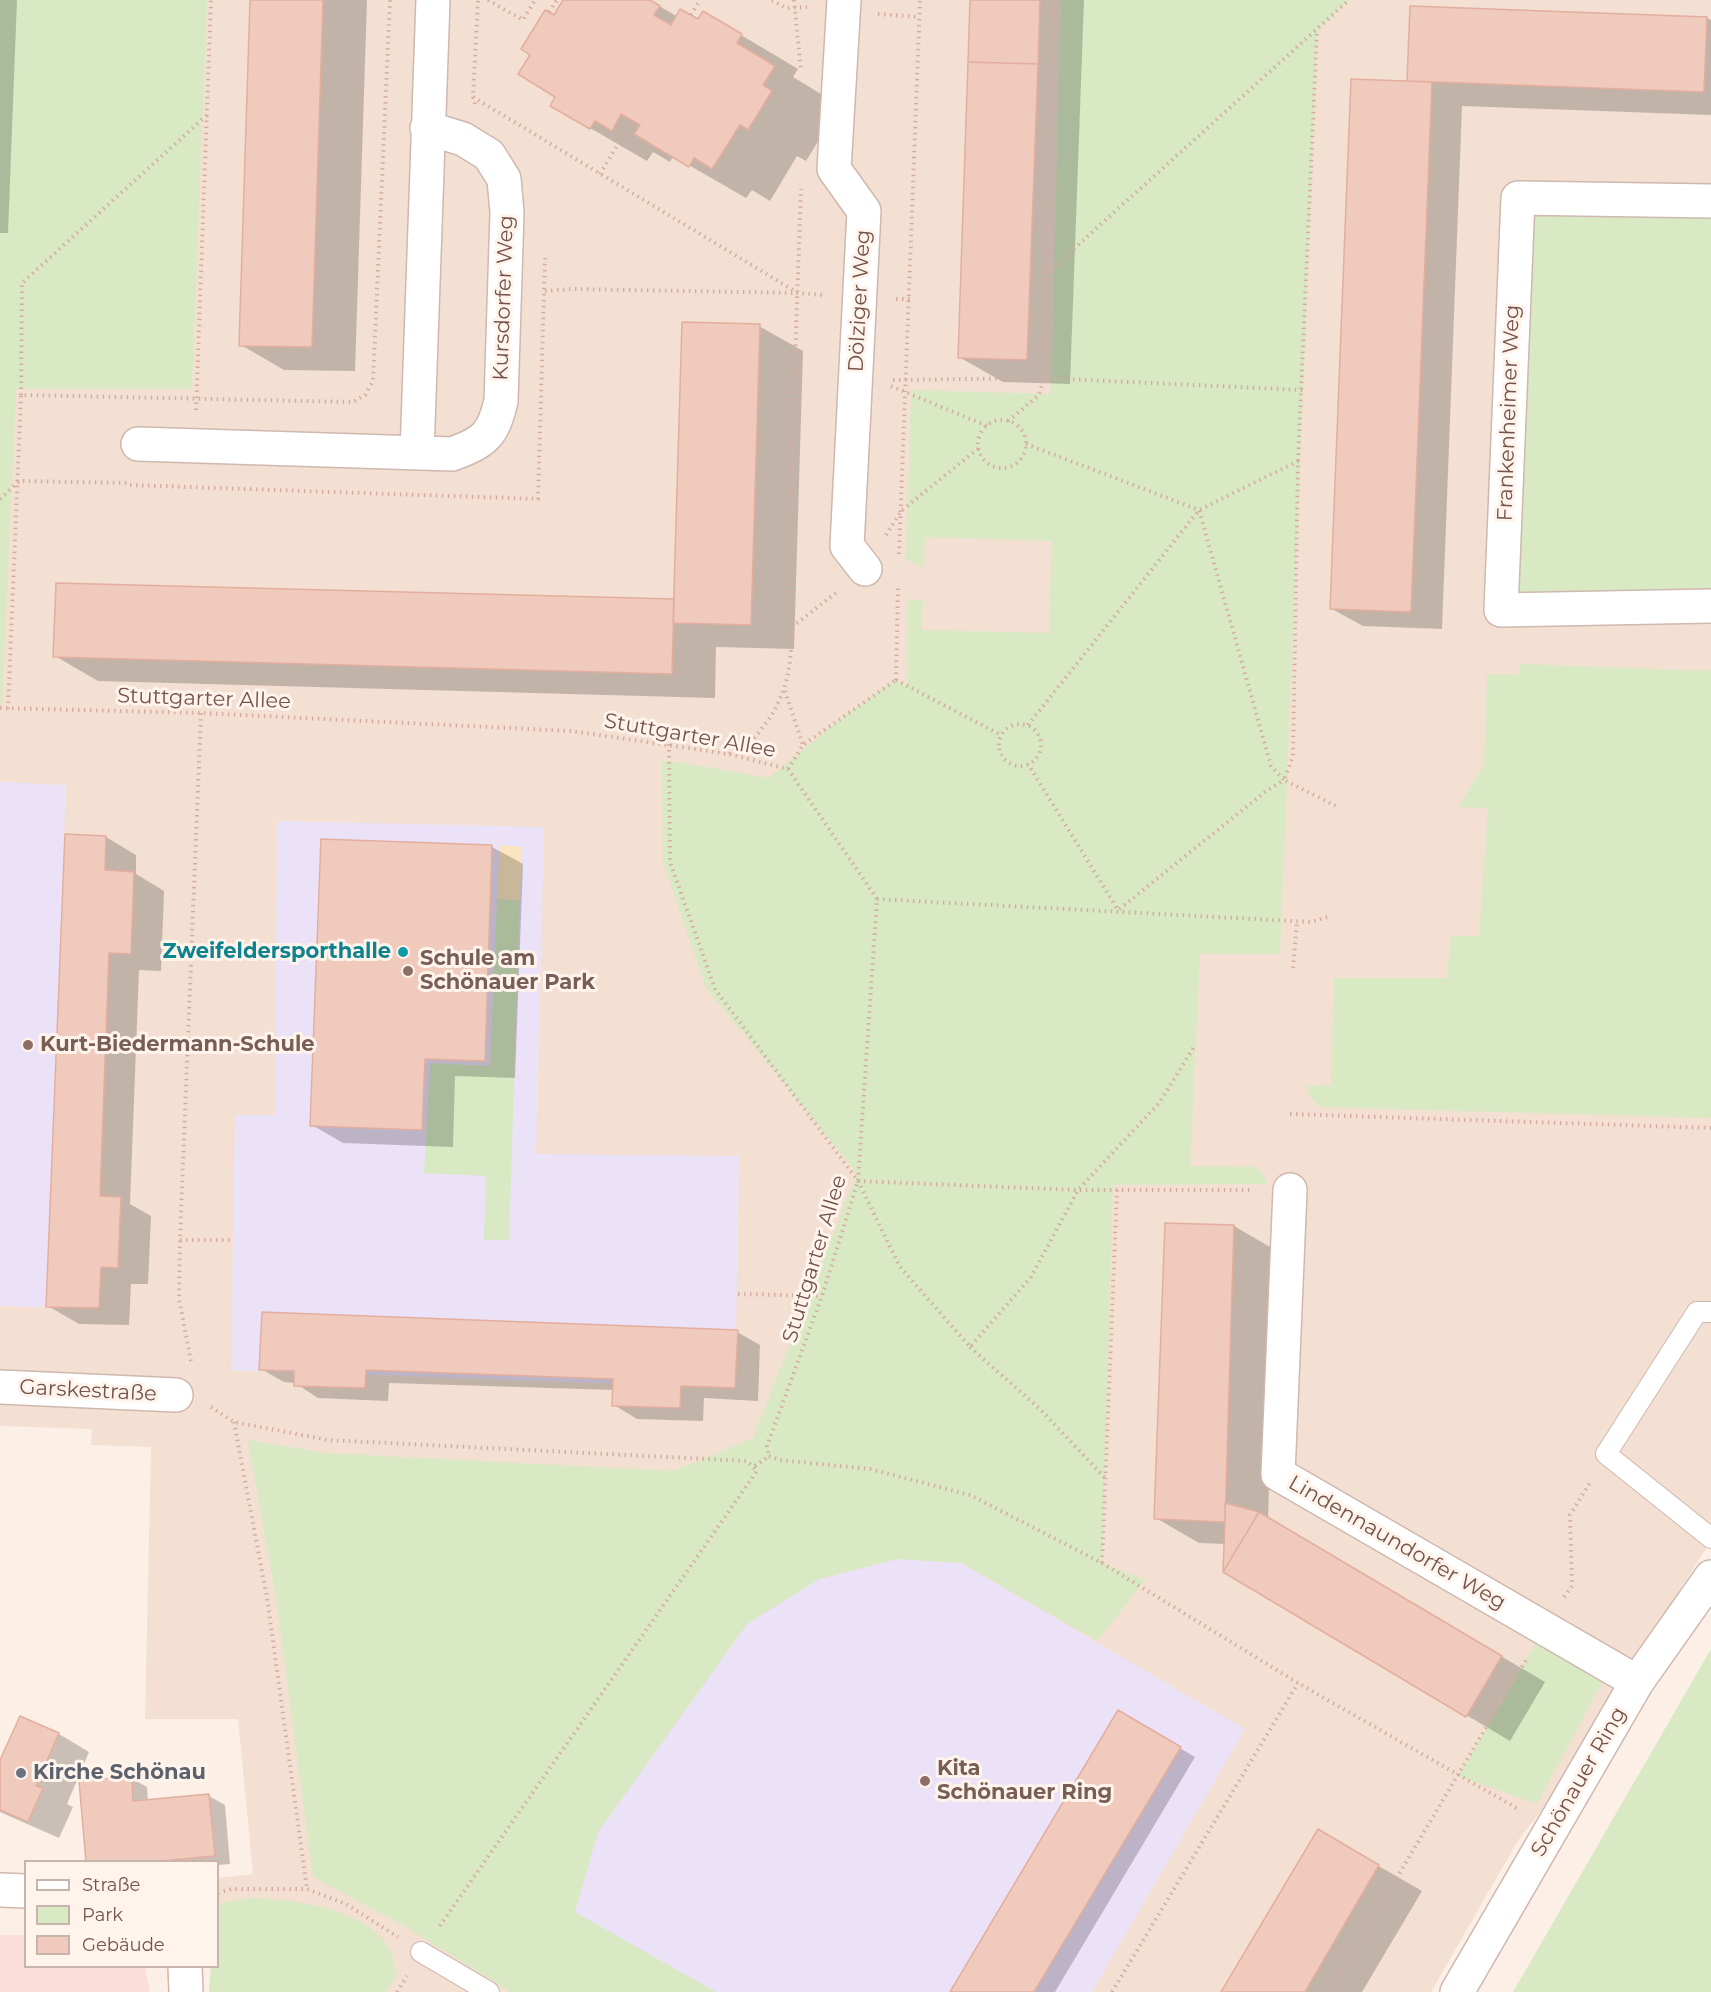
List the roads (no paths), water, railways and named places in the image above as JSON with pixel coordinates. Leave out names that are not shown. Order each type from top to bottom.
[{"type":"street","points":[[417,453],[433,0]]},
{"type":"street","name":"Dölziger Weg","points":[[844,0],[834,169],[864,211],[860,298],[866,378],[847,546],[865,569]]},
{"type":"street","name":"Kursdorfer Weg","points":[[138,444],[452,454],[473,446],[495,427],[501,402],[507,224],[504,178],[489,155],[463,139],[427,128]]},
{"type":"street","name":"Frankenheimer Weg","points":[[1711,201],[1518,198],[1501,610],[1711,606]]},
{"type":"street","name":"Lindennaundorfer Weg","points":[[1290,1190],[1278,1474],[1637,1682]]},
{"type":"street","name":"Garskestraße","points":[[0,1387],[176,1395]]},
{"type":"street","name":"Schönauer Ring","points":[[1457,1992],[1637,1682],[1711,1577]]},
{"type":"street","points":[[0,1890],[24,1891]]},
{"type":"street","points":[[185,1968],[186,1992]]},
{"type":"lane","points":[[1711,1312],[1697,1312],[1606,1454],[1711,1538]]},
{"type":"lane","points":[[421,1952],[489,1992]]},
{"type":"place","name":"Zweifeldersporthalle","points":[[403,952]]},
{"type":"place","name":"Schule am Schönauer Park","points":[[408,971]]},
{"type":"place","name":"Kurt-Biedermann-Schule","points":[[28,1045]]},
{"type":"place","name":"Kirche Schönau","points":[[21,1773]]},
{"type":"place","name":"Kita Schönauer Ring","points":[[925,1781]]}]
